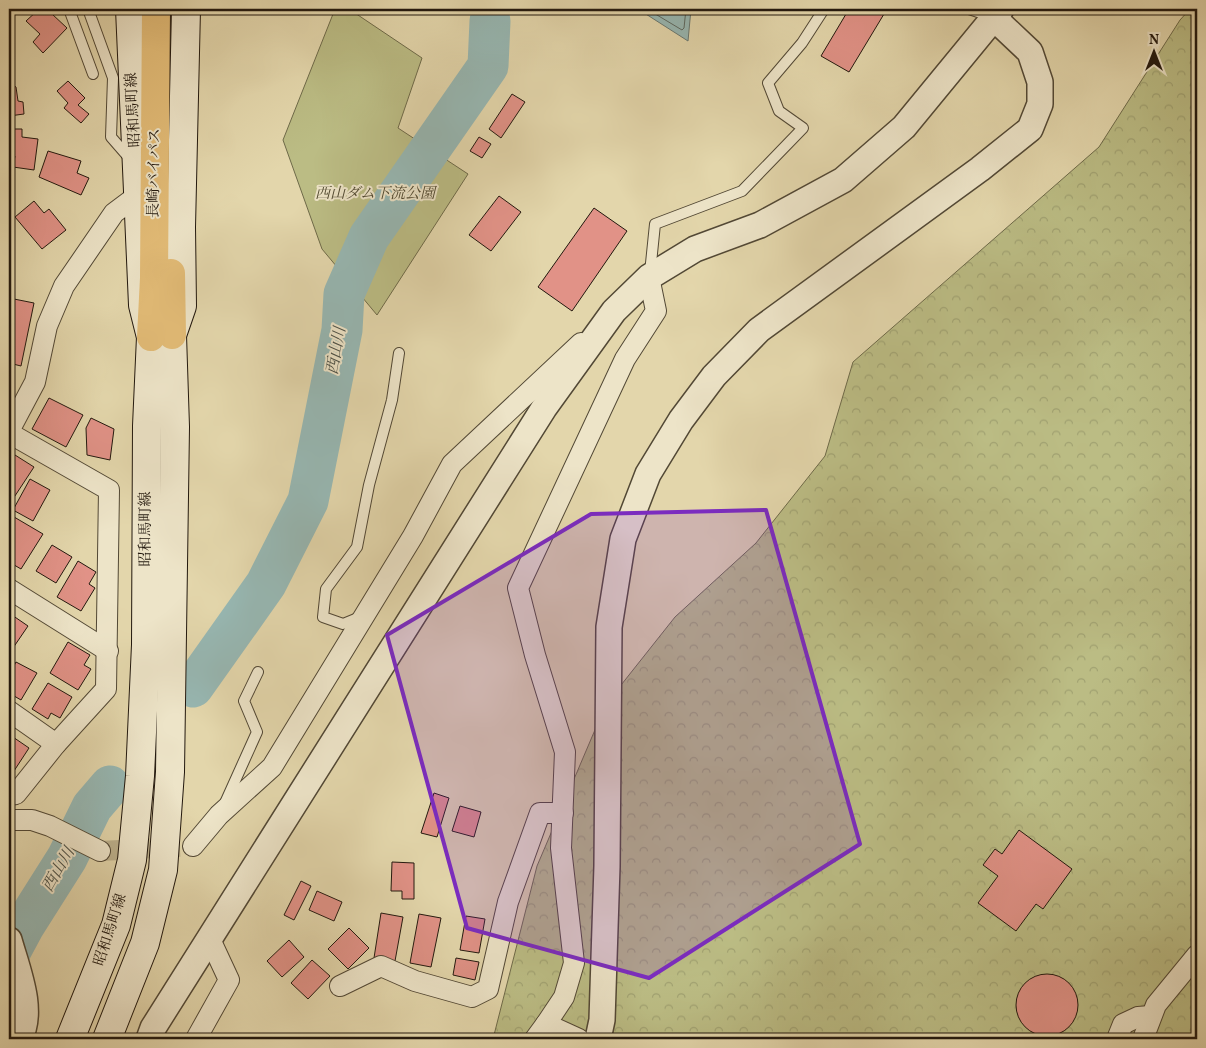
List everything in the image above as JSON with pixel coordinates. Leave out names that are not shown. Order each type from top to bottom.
[{"type":"highway","name":"長崎バイパス","points":[[156,9],[154,278],[162,336]]},
{"type":"highway","name":"長崎バイパス","points":[[162,336],[167,9]]},
{"type":"main road","name":"昭和馬町線","points":[[107,1039],[145,943],[163,870],[170,772],[175,427],[162,336],[143,304],[130,9]]},
{"type":"main road","name":"昭和馬町線","points":[[70,1039],[116,925],[132,860],[140,776],[146,645],[147,426],[162,336],[182,306],[182,187],[186,9]]},
{"type":"street","points":[[193,846],[219,815],[272,766],[413,536],[452,464],[540,384],[649,276],[695,249],[760,225],[843,180],[904,127],[998,13],[1030,52],[1040,82],[1040,104],[1030,129],[980,169],[759,330],[714,376],[681,420],[648,474],[623,539],[609,627],[608,866],[602,1020],[598,1039]]},
{"type":"street","points":[[9,795],[16,794],[56,744],[106,689],[109,490],[9,432],[35,382],[47,326],[64,286],[114,212],[138,195]]},
{"type":"street","points":[[579,1039],[540,1032],[564,997],[574,963],[561,848],[565,752],[535,655],[518,588],[625,359],[656,311],[649,276]]},
{"type":"street","points":[[149,1039],[153,1028],[209,937],[418,610],[544,408],[614,311]]},
{"type":"street","points":[[9,589],[108,651]]},
{"type":"street","points":[[9,711],[56,744]]},
{"type":"street","points":[[340,986],[380,966],[415,981],[472,997],[488,989],[508,902],[540,814],[563,813]]},
{"type":"street","points":[[9,820],[32,820],[50,826],[100,851]]},
{"type":"street","points":[[196,1039],[229,980],[209,937]]},
{"type":"street","points":[[9,940],[23,990],[26,1028],[19,1039]]},
{"type":"street","points":[[1143,1039],[1156,1004],[1197,955]]},
{"type":"street","points":[[1117,1039],[1122,1024],[1138,1017],[1151,1016]]},
{"type":"lane","points":[[69,9],[93,74]]},
{"type":"lane","points":[[88,9],[113,78],[111,136],[137,166]]},
{"type":"lane","points":[[649,276],[655,224],[742,191],[802,128],[779,111],[768,83],[802,43],[824,9]]},
{"type":"lane","points":[[969,9],[998,13]]},
{"type":"lane","points":[[365,615],[343,624],[323,617],[326,590],[357,548],[369,485],[392,400],[399,353]]},
{"type":"lane","points":[[219,815],[257,732],[244,702],[258,672]]},
{"type":"highlighted area","points":[[766,510],[860,844],[649,978],[467,928],[387,635],[591,514]]},
{"type":"green space","name":"西山ダム下流公園","points":[[335,9],[349,9],[422,58],[398,128],[468,174],[377,315],[322,249],[283,140]]},
{"type":"green space","points":[[1190,9],[1197,9],[1197,1039],[493,1039],[537,866],[606,704],[675,617],[756,543],[825,456],[853,362],[1099,147],[1180,20]]},
{"type":"water","points":[[638,9],[691,9],[688,41]]},
{"type":"building","points":[[34,9],[54,9],[52,14],[67,28],[43,53],[33,42],[40,34],[26,21],[37,11]]},
{"type":"building","points":[[849,9],[887,9],[849,72],[821,56]]},
{"type":"building","points":[[68,81],[85,98],[78,105],[89,114],[81,123],[64,108],[68,103],[57,91]]},
{"type":"building","points":[[9,82],[16,87],[18,101],[23,102],[24,114],[9,116]]},
{"type":"building","points":[[512,94],[525,102],[501,138],[489,129]]},
{"type":"building","points":[[9,129],[22,129],[22,137],[38,139],[34,170],[13,167],[15,156],[9,156]]},
{"type":"building","points":[[479,137],[491,144],[482,158],[470,151]]},
{"type":"building","points":[[48,151],[81,161],[77,173],[89,178],[81,195],[39,177]]},
{"type":"building","points":[[499,196],[521,212],[491,251],[469,235]]},
{"type":"building","points":[[34,201],[44,213],[49,209],[66,230],[42,249],[15,217]]},
{"type":"building","points":[[594,208],[627,231],[572,311],[538,287]]},
{"type":"building","points":[[9,298],[34,303],[21,366],[9,363]]},
{"type":"building","points":[[49,398],[83,415],[66,447],[32,429]]},
{"type":"building","points":[[91,418],[114,429],[110,460],[87,455],[86,428]]},
{"type":"building","points":[[15,455],[34,467],[9,505],[9,465]]},
{"type":"building","points":[[30,479],[50,490],[33,521],[13,510]]},
{"type":"building","points":[[9,514],[43,534],[21,569],[9,562]]},
{"type":"building","points":[[52,545],[72,557],[56,583],[36,571]]},
{"type":"building","points":[[78,561],[96,572],[89,584],[95,588],[81,611],[57,597]]},
{"type":"building","points":[[9,613],[28,626],[13,648],[9,645]]},
{"type":"building","points":[[68,642],[90,655],[84,665],[91,669],[78,690],[50,673]]},
{"type":"building","points":[[16,662],[37,673],[21,700],[9,693],[9,675]]},
{"type":"building","points":[[48,683],[72,697],[60,718],[51,713],[48,719],[32,709]]},
{"type":"building","points":[[10,735],[29,748],[12,774],[9,772]]},
{"type":"building","points":[[434,793],[449,798],[437,837],[421,833]]},
{"type":"building","points":[[460,806],[481,812],[474,837],[452,831]]},
{"type":"building","points":[[1019,830],[1072,869],[1043,909],[1036,904],[1016,931],[978,903],[998,876],[983,865],[995,849],[1002,854]]},
{"type":"building","points":[[392,862],[414,863],[414,899],[402,899],[402,891],[391,891]]},
{"type":"building","points":[[301,881],[311,886],[294,920],[284,915]]},
{"type":"building","points":[[317,891],[342,902],[334,921],[309,910]]},
{"type":"building","points":[[381,913],[403,917],[395,961],[374,958]]},
{"type":"building","points":[[419,914],[441,918],[431,967],[410,963]]},
{"type":"building","points":[[466,916],[485,919],[479,953],[460,950]]},
{"type":"building","points":[[349,928],[369,948],[348,969],[328,949]]},
{"type":"building","points":[[289,940],[304,957],[282,977],[267,961]]},
{"type":"building","points":[[456,958],[479,962],[475,980],[453,975]]},
{"type":"building","points":[[312,960],[330,976],[308,999],[291,983]]},
{"type":"building","points":[[1041,974],[1053,974],[1069,983],[1076,993],[1078,1005],[1076,1017],[1069,1027],[1053,1036],[1041,1036],[1030,1031],[1021,1022],[1016,1011],[1016,999],[1021,988],[1030,979]]},
{"type":"waterway","name":"西山川","points":[[193,687],[266,584],[308,501],[342,330],[344,294],[369,237],[488,66],[490,21]]},
{"type":"waterway","name":"西山川","points":[[9,954],[24,926],[67,858],[92,807],[110,786]]},
{"type":"tunnel","points":[[100,851],[193,846]]}]
